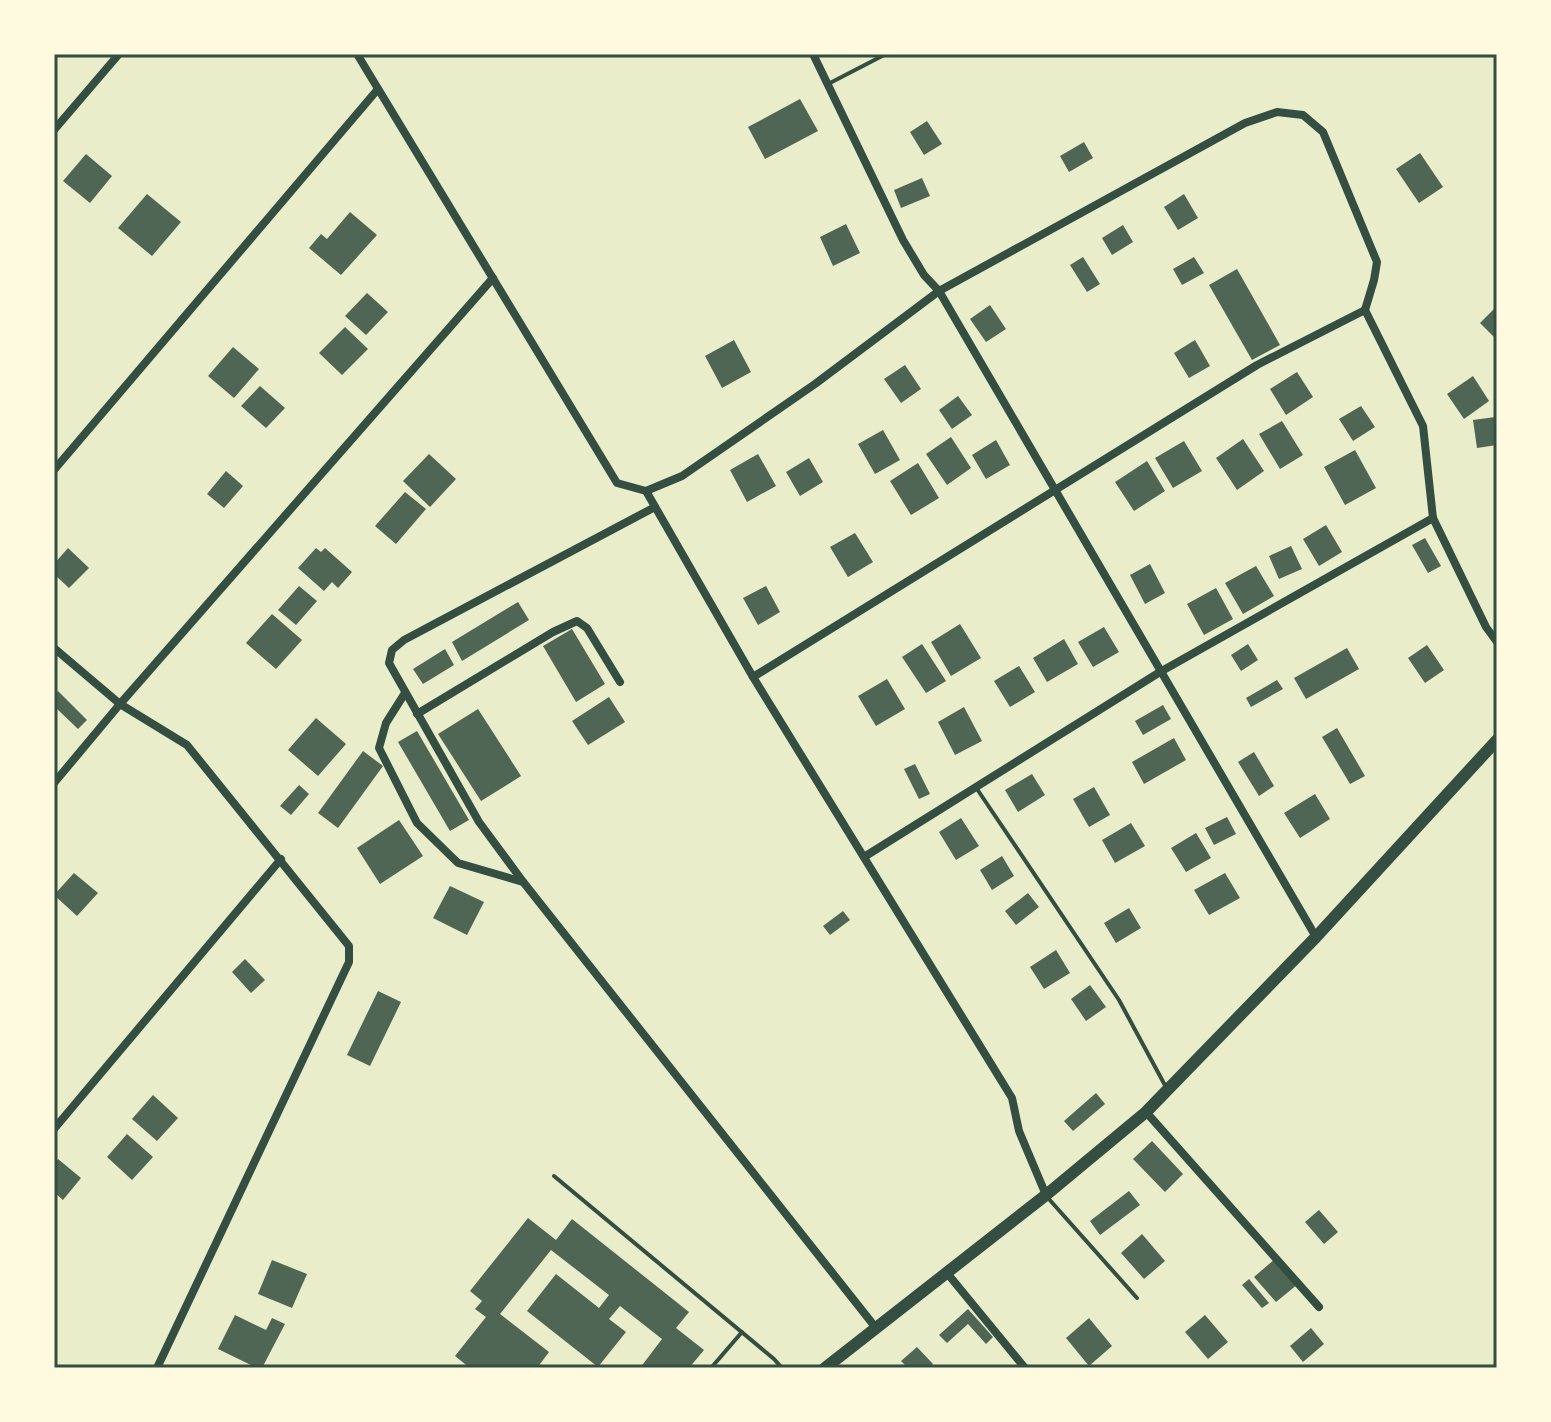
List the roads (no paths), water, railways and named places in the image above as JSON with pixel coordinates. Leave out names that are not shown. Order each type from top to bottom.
[{"type":"main road","points":[[825,1368],[1046,1195],[1146,1112],[1316,937],[1497,740]]},
{"type":"street","points":[[54,130],[119,54]]},
{"type":"street","points":[[357,54],[617,483],[646,491],[682,476],[815,384],[939,291],[1245,123],[1277,112],[1303,115],[1323,132],[1377,262],[1365,310],[1423,426],[1433,518],[1486,627],[1497,642]]},
{"type":"street","points":[[813,54],[903,240],[924,275],[939,291],[1316,937]]},
{"type":"street","points":[[54,470],[378,89]]},
{"type":"street","points":[[54,783],[493,278]]},
{"type":"street","points":[[753,677],[1257,365],[1365,310]]},
{"type":"street","points":[[646,491],[753,677],[1012,1098],[1019,1131],[1046,1195]]},
{"type":"street","points":[[655,507],[404,640],[392,650],[389,663],[479,822],[876,1328]]},
{"type":"street","points":[[864,857],[1160,672],[1433,518]]},
{"type":"street","points":[[417,714],[577,621],[587,628],[620,682]]},
{"type":"street","points":[[54,648],[120,704],[187,745],[349,946],[349,962],[157,1368]]},
{"type":"street","points":[[405,693],[386,723],[379,748],[417,823],[458,863],[524,883]]},
{"type":"street","points":[[54,1129],[281,859]]},
{"type":"street","points":[[1146,1112],[1319,1307]]},
{"type":"street","points":[[947,1273],[1025,1368]]},
{"type":"lane","points":[[828,84],[886,54]]},
{"type":"lane","points":[[976,787],[1119,1000],[1168,1090]]},
{"type":"lane","points":[[554,1176],[782,1368]]},
{"type":"lane","points":[[1046,1195],[1137,1298]]},
{"type":"lane","points":[[711,1368],[742,1332]]}]
